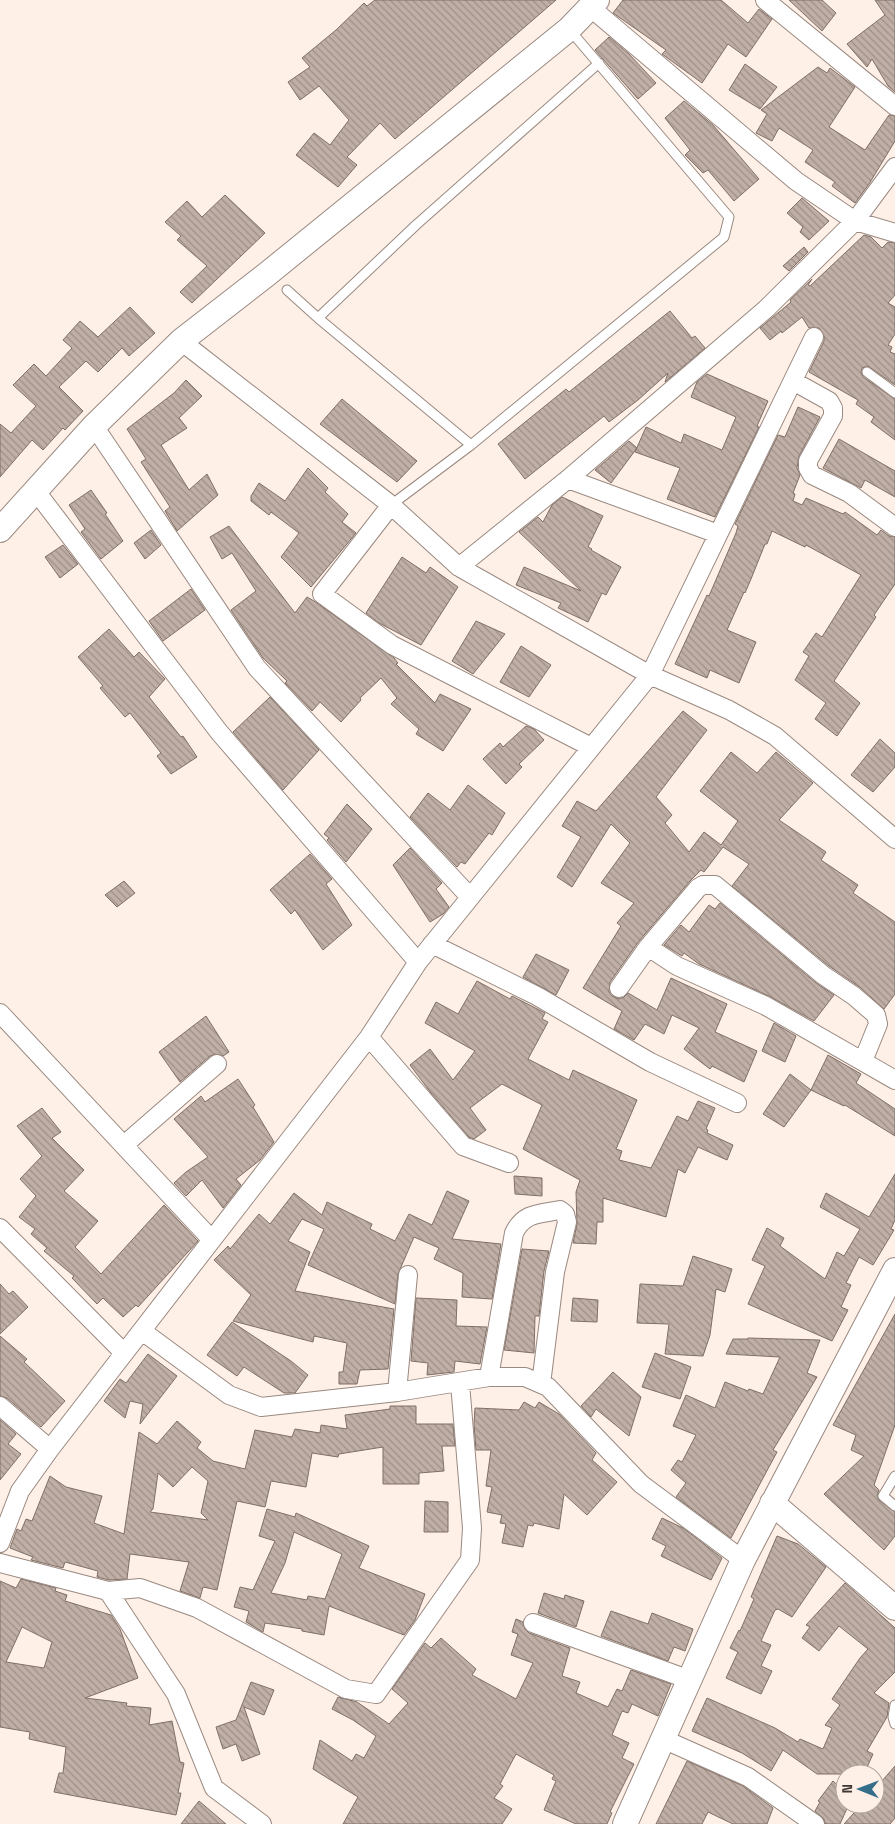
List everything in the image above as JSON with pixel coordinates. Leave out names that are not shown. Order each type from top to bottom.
[{"type":"street","points":[[765,0],[895,106]]},
{"type":"street","points":[[0,530],[94,426],[181,341],[266,275],[569,29],[593,4],[796,181],[855,221],[895,233]]},
{"type":"street","points":[[458,567],[568,479],[766,309],[855,221],[895,167]]},
{"type":"street","points":[[0,1543],[20,1491],[50,1450],[369,1037],[418,962],[650,675],[814,337]]},
{"type":"street","points":[[181,341],[391,505],[458,567],[650,675],[729,710],[775,736],[895,839]]},
{"type":"street","points":[[793,381],[829,401],[833,408],[833,416],[808,461],[808,468],[812,474],[849,493],[895,527]]},
{"type":"street","points":[[94,426],[256,668],[470,897]]},
{"type":"street","points":[[568,479],[718,534]]},
{"type":"street","points":[[35,490],[219,732],[418,962]]},
{"type":"street","points":[[391,505],[322,594],[392,645],[591,747]]},
{"type":"street","points":[[619,988],[648,947],[698,888],[703,885],[714,885],[823,975],[854,996],[876,1015],[878,1024],[863,1061]]},
{"type":"street","points":[[432,944],[538,996],[650,1062],[737,1103]]},
{"type":"street","points":[[648,947],[677,966],[766,1006],[895,1080]]},
{"type":"street","points":[[0,1013],[212,1240]]},
{"type":"street","points":[[369,1037],[463,1146],[510,1163]]},
{"type":"street","points":[[124,1145],[217,1064]]},
{"type":"street","points":[[489,1377],[514,1233],[525,1217],[560,1210],[566,1214],[567,1222],[556,1272],[540,1384]]},
{"type":"street","points":[[0,1228],[124,1353]]},
{"type":"street","points":[[625,1824],[743,1560],[895,1270]]},
{"type":"street","points":[[397,1392],[408,1274]]},
{"type":"street","points":[[142,1331],[230,1395],[261,1407],[397,1392],[489,1377],[525,1377],[548,1387],[641,1484],[743,1560]]},
{"type":"street","points":[[0,1563],[108,1591],[140,1588],[197,1608],[346,1689],[376,1694],[470,1560],[472,1528],[460,1383]]},
{"type":"street","points":[[0,1406],[50,1450]]},
{"type":"street","points":[[772,1503],[895,1608]]},
{"type":"street","points":[[108,1591],[176,1694],[214,1788],[262,1824]]},
{"type":"street","points":[[533,1623],[690,1680]]},
{"type":"street","points":[[663,1739],[748,1777],[815,1824]]},
{"type":"lane","points":[[391,505],[471,445],[724,237],[729,217],[569,29]]},
{"type":"lane","points":[[318,318],[416,226],[598,64]]},
{"type":"lane","points":[[287,290],[471,445]]},
{"type":"lane","points":[[866,372],[895,393]]},
{"type":"lane","points":[[895,1476],[883,1496],[895,1506]]},
{"type":"lane","points":[[895,1705],[893,1717],[895,1724]]},
{"type":"building","points":[[375,0],[556,0],[395,139],[380,123],[347,157],[357,165],[338,187],[296,155],[314,133],[330,145],[349,120],[319,86],[300,100],[288,82],[310,67],[302,58],[336,30],[364,3],[367,6]]},
{"type":"building","points":[[623,0],[721,0],[748,23],[759,9],[772,19],[746,57],[728,44],[702,83],[662,54],[666,50],[613,13]]},
{"type":"building","points":[[789,0],[822,0],[836,13],[822,31]]},
{"type":"building","points":[[875,0],[895,0],[895,92],[888,86],[872,59],[867,67],[847,44],[885,15]]},
{"type":"building","points":[[609,37],[629,54],[656,83],[638,99],[595,50]]},
{"type":"building","points":[[745,64],[777,87],[760,109],[729,90]]},
{"type":"building","points":[[818,67],[827,73],[830,68],[855,87],[829,127],[865,150],[889,115],[895,116],[895,141],[855,203],[832,186],[835,182],[805,162],[813,150],[779,128],[772,141],[756,133],[767,114],[761,110]]},
{"type":"building","points":[[684,101],[713,125],[759,179],[734,201],[708,170],[703,173],[685,155],[690,150],[665,118]]},
{"type":"building","points":[[225,195],[265,233],[192,303],[180,292],[207,266],[177,240],[181,236],[165,222],[187,201],[202,217]]},
{"type":"building","points":[[802,198],[829,221],[809,240],[800,232],[803,227],[787,213]]},
{"type":"building","points":[[864,235],[871,237],[882,248],[888,242],[895,243],[895,295],[888,303],[895,307],[895,334],[888,345],[892,347],[890,352],[895,354],[895,385],[868,366],[862,368],[861,372],[863,377],[895,399],[895,440],[871,422],[874,417],[856,404],[858,400],[809,372],[824,341],[824,336],[819,328],[809,328],[802,317],[770,340],[760,328],[791,302],[790,300],[812,279],[808,285],[810,286]]},
{"type":"building","points":[[804,247],[808,252],[789,271],[783,266]]},
{"type":"building","points":[[130,307],[155,333],[129,356],[122,348],[98,372],[86,361],[59,387],[83,411],[65,430],[63,428],[43,450],[32,440],[0,477],[0,424],[11,433],[36,406],[13,385],[34,364],[46,376],[72,348],[63,340],[80,321],[98,337]]},
{"type":"building","points":[[670,311],[692,338],[695,336],[705,348],[665,382],[668,373],[638,400],[609,422],[604,416],[525,479],[498,444],[566,389],[569,392]]},
{"type":"building","points":[[707,374],[768,401],[757,426],[759,427],[715,517],[667,499],[680,468],[635,452],[646,427],[681,443],[684,434],[722,450],[736,417],[691,397],[697,382]]},
{"type":"building","points":[[186,380],[202,396],[179,418],[187,428],[161,445],[189,490],[207,474],[218,495],[177,531],[165,511],[170,507],[141,462],[146,459],[127,429],[174,393]]},
{"type":"building","points":[[342,399],[417,461],[397,482],[320,424]]},
{"type":"building","points":[[798,407],[820,417],[799,456],[797,468],[800,475],[793,493],[795,494],[793,501],[802,505],[806,498],[843,514],[845,512],[877,535],[881,530],[889,536],[895,537],[895,584],[834,681],[860,703],[837,736],[815,719],[826,703],[795,680],[809,656],[803,652],[816,633],[822,637],[861,575],[806,545],[805,547],[772,531],[767,544],[765,544],[745,593],[727,630],[756,642],[739,683],[710,670],[707,678],[675,664],[707,595],[709,596],[736,533],[738,526],[735,524],[778,435],[785,437]]},
{"type":"building","points":[[839,439],[895,471],[895,497],[865,480],[861,488],[823,468]]},
{"type":"building","points":[[629,441],[637,448],[611,483],[595,470]]},
{"type":"building","points":[[308,468],[328,488],[325,492],[348,514],[342,522],[356,533],[311,587],[281,557],[299,533],[271,512],[269,515],[251,501],[251,496],[259,483],[285,501]]},
{"type":"building","points":[[91,490],[123,541],[101,559],[81,532],[85,529],[69,505]]},
{"type":"building","points":[[562,497],[603,516],[588,547],[621,567],[606,595],[602,593],[588,622],[558,608],[561,603],[516,585],[524,567],[581,591],[519,532],[538,517],[543,522],[552,505]]},
{"type":"building","points":[[229,526],[295,613],[307,597],[394,658],[398,663],[396,664],[435,703],[440,694],[471,709],[443,751],[416,734],[419,729],[391,704],[397,698],[381,678],[360,698],[361,700],[341,722],[320,702],[312,711],[285,683],[287,681],[263,658],[231,610],[256,591],[232,553],[222,559],[210,537]]},
{"type":"building","points":[[151,530],[161,545],[145,559],[134,543]]},
{"type":"building","points":[[63,545],[78,564],[60,578],[45,557]]},
{"type":"building","points":[[402,557],[426,573],[430,567],[458,587],[421,645],[379,623],[366,613]]},
{"type":"building","points":[[191,589],[205,610],[163,641],[149,621]]},
{"type":"building","points":[[476,621],[505,634],[473,674],[452,661]]},
{"type":"building","points":[[109,629],[134,657],[139,652],[165,679],[149,697],[181,737],[183,736],[197,757],[171,774],[157,756],[161,753],[130,713],[125,717],[100,688],[103,686],[78,657]]},
{"type":"building","points":[[521,646],[551,665],[529,697],[500,682]]},
{"type":"building","points":[[270,697],[319,750],[283,790],[233,732]]},
{"type":"building","points":[[683,711],[707,730],[656,797],[672,815],[665,823],[689,852],[704,832],[721,845],[738,821],[700,791],[731,752],[757,773],[776,752],[813,783],[779,820],[826,852],[821,860],[858,885],[853,893],[895,922],[895,994],[884,1009],[861,988],[829,966],[732,886],[749,864],[723,847],[704,872],[701,870],[690,881],[639,941],[610,982],[609,992],[612,996],[619,999],[628,993],[657,1010],[671,978],[727,1004],[715,1032],[757,1051],[744,1082],[712,1066],[710,1069],[684,1049],[699,1028],[672,1015],[664,1034],[645,1024],[634,1040],[614,1029],[622,1011],[583,988],[621,926],[617,923],[634,903],[601,883],[630,843],[611,824],[572,887],[557,877],[581,837],[562,826],[577,801],[596,811]]},
{"type":"building","points":[[526,726],[534,729],[544,740],[519,764],[522,767],[506,784],[483,759],[500,743],[503,747]]},
{"type":"building","points":[[880,739],[895,753],[895,767],[873,792],[851,775]]},
{"type":"building","points":[[468,785],[505,813],[492,835],[489,833],[465,864],[461,862],[457,867],[410,817],[428,793],[450,810]]},
{"type":"building","points":[[347,804],[372,829],[346,862],[324,834]]},
{"type":"building","points":[[410,848],[442,883],[436,889],[449,907],[443,914],[430,922],[393,865]]},
{"type":"building","points":[[310,854],[332,879],[326,884],[352,925],[323,950],[295,910],[291,914],[270,890]]},
{"type":"building","points":[[124,881],[135,893],[117,907],[105,895]]},
{"type":"building","points":[[720,903],[816,983],[834,995],[814,1021],[771,997],[699,964],[684,953],[682,956],[664,945],[681,925],[689,932],[709,905],[715,909]]},
{"type":"building","points":[[536,954],[569,970],[556,995],[523,977]]},
{"type":"building","points":[[477,981],[510,999],[512,996],[545,1013],[542,1019],[548,1022],[528,1059],[569,1080],[573,1070],[637,1100],[616,1149],[622,1151],[619,1160],[651,1168],[677,1116],[688,1121],[698,1101],[715,1108],[706,1129],[708,1130],[707,1133],[733,1145],[727,1160],[698,1147],[685,1173],[678,1169],[666,1217],[603,1198],[603,1222],[597,1222],[596,1244],[573,1243],[577,1224],[576,1192],[580,1180],[523,1149],[542,1105],[502,1084],[470,1108],[486,1130],[474,1139],[469,1137],[431,1093],[410,1065],[430,1049],[453,1080],[475,1051],[425,1023],[436,1002],[458,1014]]},
{"type":"building","points":[[206,1016],[229,1052],[223,1056],[215,1054],[210,1056],[180,1082],[159,1052]]},
{"type":"building","points":[[774,1023],[796,1036],[785,1062],[762,1051]]},
{"type":"building","points":[[828,1055],[861,1074],[856,1083],[895,1109],[895,1136],[845,1105],[811,1090]]},
{"type":"building","points":[[790,1074],[811,1090],[784,1127],[763,1114]]},
{"type":"building","points":[[238,1079],[255,1105],[253,1107],[274,1142],[260,1160],[236,1179],[241,1185],[223,1208],[202,1180],[186,1196],[174,1183],[208,1157],[174,1119],[201,1096],[205,1102]]},
{"type":"building","points":[[42,1108],[61,1132],[52,1138],[84,1170],[64,1191],[98,1221],[75,1247],[101,1274],[164,1205],[198,1241],[138,1307],[136,1305],[123,1317],[103,1298],[97,1304],[72,1278],[74,1276],[44,1251],[47,1248],[31,1234],[35,1229],[19,1217],[36,1196],[20,1179],[42,1156],[17,1126]]},
{"type":"building","points":[[895,1174],[895,1220],[891,1229],[894,1230],[873,1265],[859,1257],[846,1283],[851,1285],[841,1307],[848,1310],[832,1341],[748,1304],[765,1266],[752,1260],[767,1228],[784,1238],[780,1246],[825,1279],[837,1252],[844,1256],[860,1229],[820,1207],[826,1193],[869,1217]]},
{"type":"building","points":[[514,1176],[542,1178],[542,1196],[515,1194]]},
{"type":"building","points":[[447,1191],[469,1201],[452,1239],[501,1244],[492,1299],[462,1297],[463,1273],[434,1259],[439,1248],[414,1237],[398,1274],[395,1304],[308,1265],[324,1229],[302,1219],[288,1241],[310,1252],[295,1291],[394,1309],[388,1369],[360,1370],[357,1384],[339,1384],[339,1372],[343,1372],[347,1343],[314,1336],[313,1342],[233,1321],[251,1295],[214,1260],[228,1246],[230,1249],[259,1214],[270,1224],[294,1193],[322,1215],[327,1202],[372,1224],[370,1229],[395,1241],[409,1214],[432,1225]]},
{"type":"building","points":[[522,1249],[549,1251],[544,1271],[539,1316],[535,1316],[534,1353],[504,1350]]},
{"type":"building","points":[[693,1256],[732,1269],[725,1292],[716,1289],[710,1335],[703,1356],[665,1354],[669,1324],[637,1323],[640,1284],[683,1286]]},
{"type":"building","points":[[0,1284],[9,1294],[13,1291],[28,1307],[0,1334]]},
{"type":"building","points":[[416,1298],[457,1300],[456,1326],[487,1327],[480,1364],[455,1361],[454,1372],[427,1375],[428,1363],[411,1361]]},
{"type":"building","points":[[573,1298],[598,1300],[597,1322],[571,1321]]},
{"type":"building","points":[[895,1314],[895,1425],[874,1485],[879,1490],[877,1496],[879,1500],[895,1512],[895,1536],[884,1550],[824,1494],[864,1456],[851,1450],[856,1435],[833,1425]]},
{"type":"building","points":[[232,1322],[291,1361],[308,1375],[295,1393],[284,1393],[244,1367],[237,1376],[207,1355]]},
{"type":"building","points":[[0,1336],[27,1359],[24,1362],[65,1401],[41,1427],[7,1398],[0,1396]]},
{"type":"building","points":[[733,1339],[820,1340],[807,1373],[817,1377],[773,1450],[777,1452],[731,1538],[676,1497],[686,1483],[671,1470],[678,1460],[682,1462],[696,1435],[673,1426],[686,1395],[715,1408],[725,1382],[748,1391],[749,1389],[763,1394],[780,1357],[726,1354]]},
{"type":"building","points":[[655,1353],[691,1367],[680,1399],[642,1387]]},
{"type":"building","points":[[148,1354],[177,1376],[140,1424],[143,1404],[130,1401],[125,1418],[104,1401],[120,1379],[126,1383]]},
{"type":"building","points":[[613,1372],[641,1397],[629,1436],[596,1409],[591,1417],[581,1406]]},
{"type":"building","points":[[524,1402],[535,1408],[539,1402],[559,1414],[596,1453],[592,1460],[617,1482],[587,1515],[564,1494],[559,1529],[534,1523],[533,1526],[528,1525],[523,1547],[502,1543],[506,1524],[500,1523],[502,1515],[487,1512],[492,1487],[486,1486],[491,1450],[476,1450],[474,1424],[475,1408],[519,1410]]},
{"type":"building","points":[[390,1406],[416,1406],[416,1424],[453,1424],[455,1446],[442,1446],[444,1471],[419,1473],[419,1484],[383,1484],[383,1447],[339,1454],[338,1457],[312,1453],[306,1487],[271,1481],[265,1507],[237,1501],[217,1590],[203,1587],[200,1598],[180,1591],[189,1562],[130,1554],[127,1579],[109,1580],[97,1577],[98,1571],[65,1562],[63,1568],[31,1560],[33,1557],[10,1548],[17,1529],[21,1531],[26,1519],[32,1521],[50,1476],[66,1487],[102,1496],[94,1523],[124,1534],[139,1432],[157,1444],[177,1421],[201,1442],[197,1448],[213,1461],[245,1469],[255,1430],[292,1437],[295,1429],[320,1433],[321,1425],[347,1429],[345,1415],[390,1409]],"holes":[[[192,1467],[208,1481],[201,1513],[208,1520],[150,1512],[153,1509],[158,1473],[173,1487]]]},
{"type":"building","points":[[0,1420],[16,1434],[8,1444],[21,1454],[0,1480]]},
{"type":"building","points":[[425,1501],[448,1502],[448,1532],[424,1532]]},
{"type":"building","points":[[267,1509],[295,1517],[296,1513],[369,1546],[359,1568],[425,1594],[415,1620],[404,1635],[329,1606],[324,1635],[265,1623],[263,1632],[246,1622],[249,1611],[234,1607],[240,1587],[253,1590],[275,1541],[259,1536]],"holes":[[[294,1532],[342,1554],[325,1599],[308,1596],[307,1600],[271,1593],[285,1563]]]},
{"type":"building","points":[[662,1518],[683,1528],[722,1558],[711,1580],[661,1556],[666,1546],[652,1539]]},
{"type":"building","points":[[777,1536],[798,1544],[826,1567],[792,1617],[778,1609],[775,1610],[761,1641],[771,1645],[761,1666],[772,1671],[761,1694],[726,1678],[738,1652],[730,1648],[740,1631],[754,1599],[751,1597]]},
{"type":"building","points":[[21,1579],[56,1588],[55,1591],[67,1595],[65,1601],[111,1615],[120,1629],[138,1678],[85,1698],[127,1703],[126,1706],[151,1708],[149,1725],[172,1721],[180,1762],[184,1763],[178,1793],[181,1793],[176,1815],[54,1792],[59,1773],[63,1773],[66,1747],[29,1739],[30,1732],[0,1727],[0,1581],[16,1588]],"holes":[[[22,1627],[52,1642],[44,1668],[6,1662]]]},
{"type":"building","points":[[845,1583],[895,1628],[895,1672],[874,1693],[889,1703],[887,1717],[867,1751],[873,1754],[868,1764],[835,1764],[835,1774],[817,1774],[783,1750],[771,1771],[742,1753],[692,1731],[707,1698],[775,1728],[798,1742],[800,1739],[823,1749],[832,1728],[825,1725],[840,1705],[832,1699],[868,1649],[839,1626],[819,1651],[802,1638],[810,1627],[806,1625]]},
{"type":"building","points":[[544,1593],[564,1599],[565,1595],[584,1601],[576,1627],[538,1613]]},
{"type":"building","points":[[611,1611],[648,1624],[652,1613],[693,1629],[685,1651],[674,1647],[668,1661],[601,1636]]},
{"type":"building","points":[[516,1619],[523,1622],[525,1629],[529,1633],[570,1648],[562,1676],[580,1682],[576,1693],[608,1707],[617,1689],[622,1691],[631,1670],[671,1684],[658,1716],[632,1704],[628,1713],[622,1711],[612,1735],[629,1743],[622,1758],[634,1764],[610,1812],[612,1813],[607,1824],[576,1824],[544,1810],[556,1781],[552,1779],[554,1775],[516,1754],[500,1784],[503,1786],[494,1798],[512,1809],[502,1824],[343,1824],[358,1797],[313,1769],[320,1740],[352,1761],[356,1754],[364,1758],[376,1736],[353,1720],[332,1709],[338,1697],[357,1702],[389,1724],[408,1703],[392,1689],[425,1643],[431,1648],[441,1638],[476,1669],[472,1675],[516,1699],[533,1663],[511,1655],[518,1634],[512,1632]]},
{"type":"building","points":[[251,1682],[274,1690],[264,1715],[244,1707],[260,1754],[242,1761],[236,1744],[223,1749],[216,1727],[236,1720]]},
{"type":"building","points":[[687,1761],[743,1786],[773,1808],[767,1824],[733,1824],[708,1812],[702,1824],[656,1824]]},
{"type":"building","points":[[895,1766],[895,1818],[890,1824],[844,1824],[853,1814],[885,1814],[885,1778]]},
{"type":"building","points":[[833,1781],[835,1783],[835,1814],[844,1814],[840,1824],[825,1824],[824,1819],[815,1811],[820,1802],[818,1801]]},
{"type":"building","points":[[199,1801],[226,1824],[181,1824]]}]
